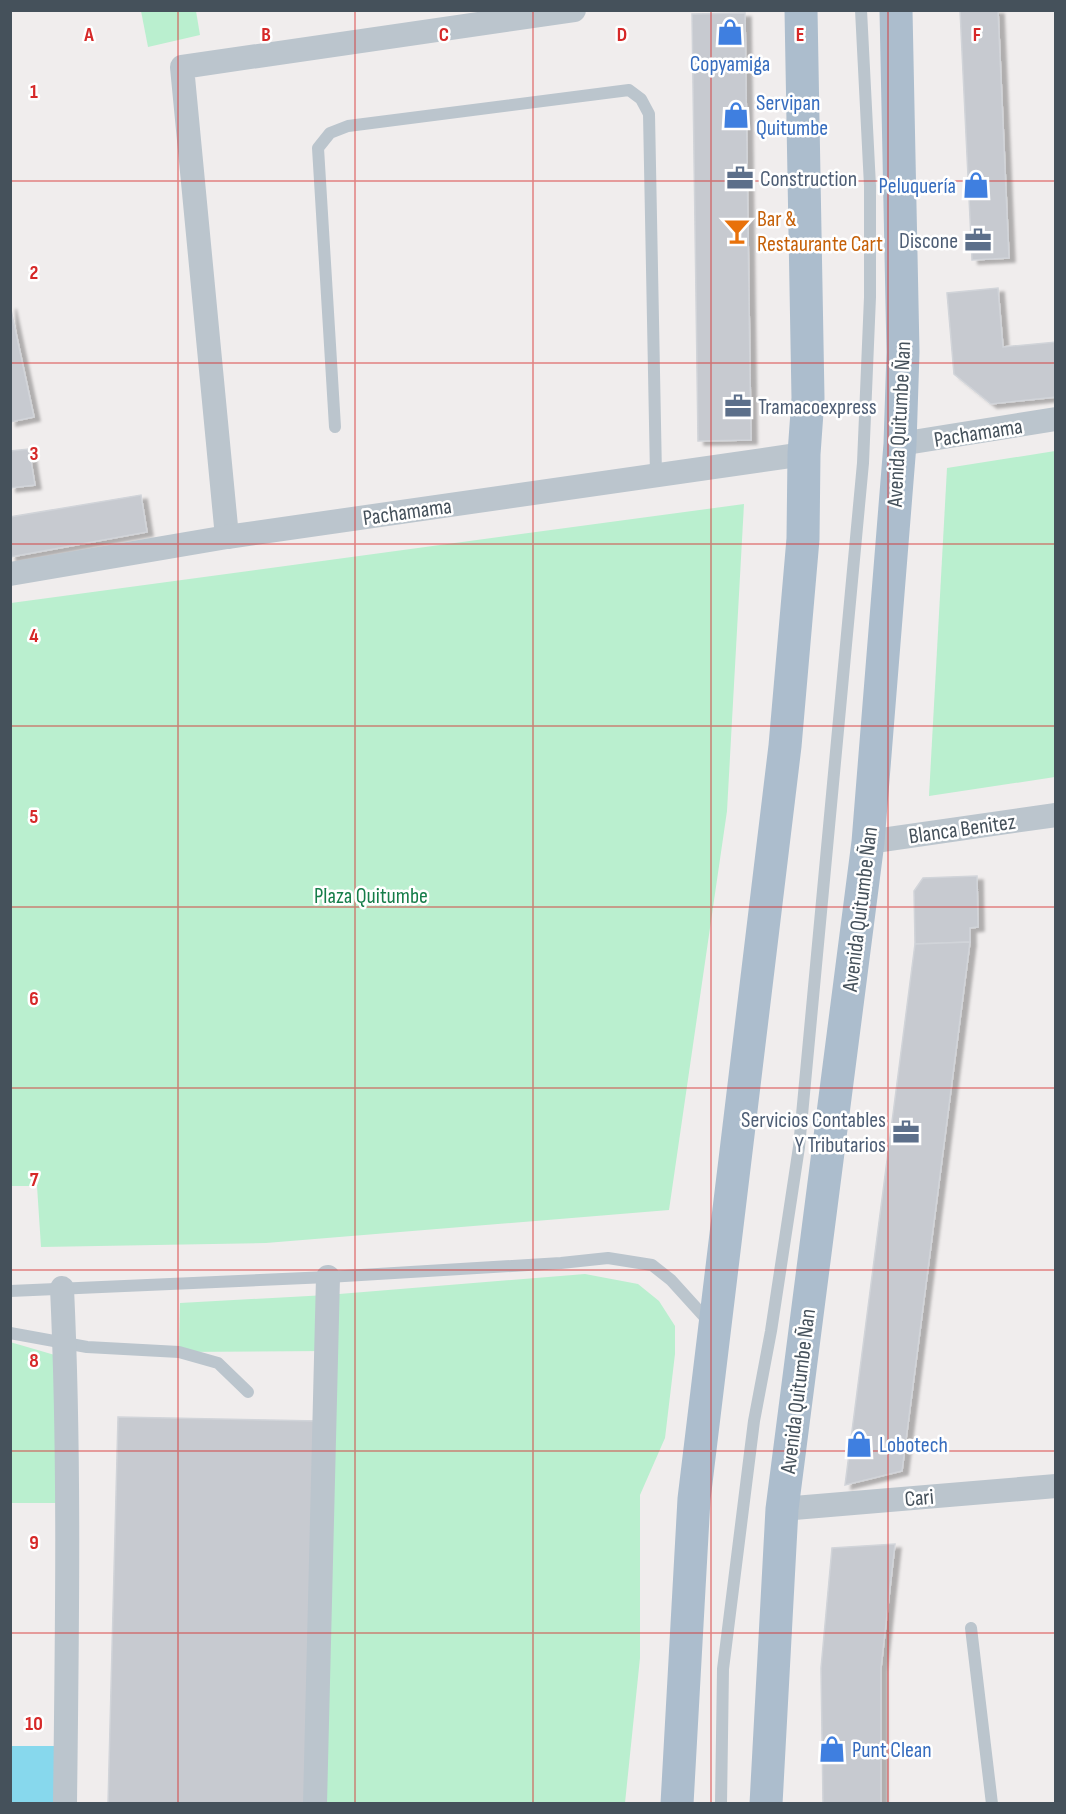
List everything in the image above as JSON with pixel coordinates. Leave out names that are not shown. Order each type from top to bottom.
[{"type":"main road","points":[[677,1803],[694,1499],[785,746],[802,539],[808,398],[801,10]]},
{"type":"main road","name":"Avenida Quitumbe Ñan","points":[[766,1803],[782,1509],[868,842],[900,444],[903,352],[896,10]]},
{"type":"street","points":[[227,537],[182,67],[574,10]]},
{"type":"street","name":"Pachamama","points":[[900,444],[1056,419]]},
{"type":"street","name":"Pachamama","points":[[10,574],[227,537],[804,454]]},
{"type":"street","name":"Blanca Benitez","points":[[868,842],[1056,815]]},
{"type":"street","points":[[315,1803],[328,1277]]},
{"type":"street","points":[[62,1288],[68,1503],[65,1803]]},
{"type":"street","name":"Cari","points":[[782,1509],[1056,1486]]},
{"type":"lane","points":[[721,1803],[723,1670],[754,1421],[771,1331],[799,1147],[863,463],[870,297],[870,186],[861,10]]},
{"type":"lane","points":[[335,427],[318,148],[330,133],[348,126],[629,90],[642,99],[649,114],[656,476]]},
{"type":"lane","points":[[10,1291],[328,1277],[561,1263],[608,1258],[652,1265],[671,1280],[715,1329]]},
{"type":"lane","points":[[10,1333],[87,1347],[179,1352],[218,1363],[248,1392]]},
{"type":"lane","points":[[971,1628],[992,1803]]},
{"type":"green space","points":[[141,11],[196,11],[200,35],[148,47]]},
{"type":"green space","points":[[1055,451],[1055,777],[929,796],[947,468]]},
{"type":"green space","name":"Plaza Quitumbe","points":[[744,504],[727,811],[669,1210],[266,1243],[41,1247],[37,1186],[10,1186],[11,603]]},
{"type":"green space","points":[[585,1274],[638,1284],[659,1301],[675,1326],[675,1354],[665,1438],[640,1495],[640,1658],[625,1803],[326,1803],[326,1351],[179,1352],[180,1303],[327,1295]]},
{"type":"green space","points":[[10,1342],[65,1358],[68,1503],[11,1503]]},
{"type":"water","points":[[11,1746],[66,1746],[65,1803],[11,1804]]},
{"type":"building","points":[[960,10],[998,10],[1009,258],[972,260]]},
{"type":"building","points":[[745,13],[751,440],[698,441],[692,14]]},
{"type":"building","points":[[998,288],[1003,347],[1056,342],[1056,397],[991,404],[954,374],[947,293]]},
{"type":"building","points":[[10,305],[34,417],[10,422]]},
{"type":"building","points":[[29,449],[35,485],[10,488],[10,451]]},
{"type":"building","points":[[141,495],[147,532],[10,557],[10,517]]},
{"type":"building","points":[[977,876],[978,927],[970,928],[970,942],[915,944],[914,891],[923,878]]},
{"type":"building","points":[[970,942],[902,1471],[845,1485],[915,944]]},
{"type":"building","points":[[118,1417],[319,1421],[309,1804],[108,1804]]},
{"type":"building","points":[[895,1544],[881,1668],[881,1804],[823,1804],[821,1668],[832,1548]]},
{"type":"place","name":"Copyamiga","points":[[730,32]]},
{"type":"place","name":"Servipan Quitumbe","points":[[736,115]]},
{"type":"place","name":"Construction","points":[[740,178]]},
{"type":"place","name":"Peluquería","points":[[976,185]]},
{"type":"place","name":"Bar & Restaurante Cart","points":[[737,231]]},
{"type":"place","name":"Discone","points":[[978,240]]},
{"type":"place","name":"Tramacoexpress","points":[[738,406]]},
{"type":"place","name":"Servicios Contables Y Tributarios","points":[[906,1132]]},
{"type":"place","name":"Lobotech","points":[[859,1444]]},
{"type":"place","name":"Punt Clean","points":[[832,1749]]}]
